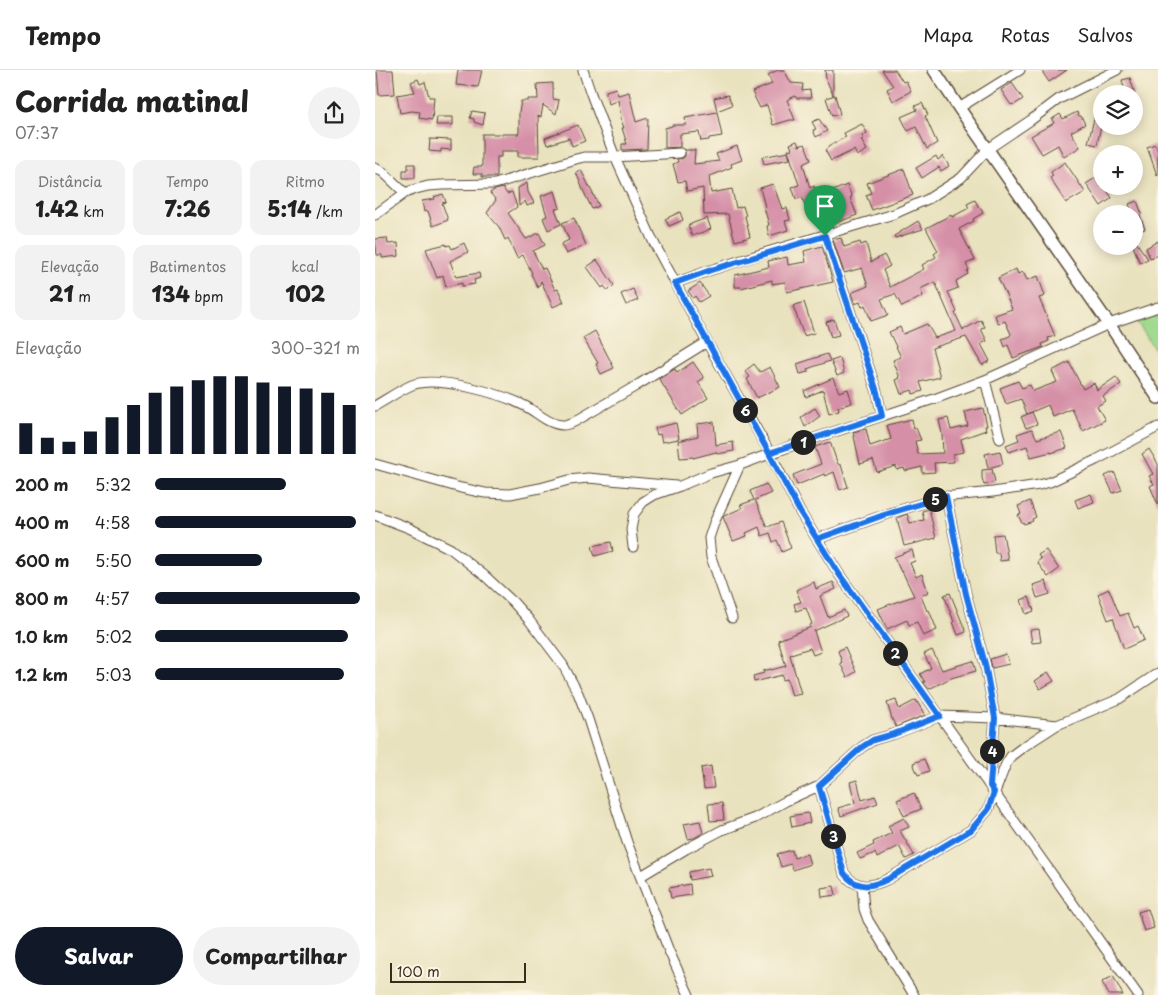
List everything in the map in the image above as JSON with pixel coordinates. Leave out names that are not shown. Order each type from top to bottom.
[{"type":"main road","points":[[937,71],[959,108],[1158,398]]},
{"type":"street","points":[[583,70],[615,157],[653,241],[800,512],[839,574],[1138,995]]},
{"type":"street","points":[[959,108],[1020,70]]},
{"type":"street","points":[[675,283],[719,267],[894,214],[928,199],[961,178],[988,149],[1059,99],[1117,70]]},
{"type":"street","points":[[375,215],[405,192],[428,186],[495,184],[576,158],[680,153]]},
{"type":"street","points":[[375,168],[383,172],[405,192]]},
{"type":"street","points":[[825,236],[877,392],[882,416]]},
{"type":"street","points":[[633,547],[631,530],[634,514],[643,502],[653,496],[711,473],[740,465],[769,453],[937,398],[985,380],[1109,324],[1158,307]]},
{"type":"street","points":[[375,406],[412,385],[423,382],[437,383],[471,388],[509,398],[550,422],[563,425],[574,422],[707,342]]},
{"type":"street","points":[[985,380],[1000,439]]},
{"type":"street","points":[[817,539],[884,515],[946,496],[993,492],[1050,482],[1158,427]]},
{"type":"street","points":[[375,464],[485,494],[511,494],[569,480],[588,478],[680,486]]},
{"type":"street","points":[[732,618],[711,557],[709,538],[714,522],[740,465]]},
{"type":"street","points":[[819,786],[844,873],[855,884],[862,885],[874,886],[888,879],[971,830],[988,810],[992,789],[995,718],[985,664],[964,585],[946,496]]},
{"type":"street","points":[[375,514],[409,528],[451,549],[485,576],[513,602],[563,665],[578,693],[588,719],[627,842],[669,951],[689,995]]},
{"type":"street","points":[[992,789],[1011,756],[1023,747],[1057,726],[1119,699],[1158,673]]},
{"type":"street","points":[[641,876],[722,830],[755,818],[819,786],[862,747],[873,740],[940,716],[995,718],[1057,726]]},
{"type":"street","points":[[862,885],[867,920],[914,995]]},
{"type":"green space","points":[[1158,315],[1158,354],[1137,322]]},
{"type":"building","points":[[377,70],[393,70],[395,94],[379,95]]},
{"type":"building","points":[[458,70],[482,70],[478,87],[456,85]]},
{"type":"building","points":[[778,70],[784,70],[791,83],[803,84],[802,91],[810,90],[811,98],[796,98],[795,96],[787,100],[795,120],[773,125],[767,105],[760,108],[752,92],[772,84],[768,75]]},
{"type":"building","points":[[825,70],[833,70],[833,95],[826,79]]},
{"type":"building","points":[[882,70],[895,70],[903,82],[906,81],[911,91],[893,101],[887,89],[893,86]]},
{"type":"building","points":[[1041,70],[1067,70],[1049,82]]},
{"type":"building","points":[[1130,78],[1132,85],[1123,85],[1122,80]]},
{"type":"building","points":[[418,79],[420,84],[425,82],[429,97],[434,97],[432,120],[419,118],[420,112],[400,113],[397,95],[415,92],[411,82]]},
{"type":"building","points":[[553,83],[553,99],[559,100],[556,114],[543,105],[541,117],[538,116],[539,157],[518,157],[518,151],[501,151],[501,157],[497,157],[497,177],[482,177],[482,174],[473,174],[474,167],[482,167],[482,134],[518,134],[521,101],[538,99],[537,84]]},
{"type":"building","points":[[1012,83],[1023,99],[1014,105],[1011,105],[1001,90]]},
{"type":"building","points":[[616,88],[618,95],[629,92],[636,122],[648,118],[647,149],[622,150],[622,144],[627,144],[622,128],[624,128],[620,117],[618,100],[609,104],[606,94],[606,91]]},
{"type":"building","points":[[728,95],[732,105],[717,111],[714,98]]},
{"type":"building","points":[[835,95],[840,114],[832,116],[826,98]]},
{"type":"building","points":[[922,103],[928,115],[925,116],[937,143],[927,149],[916,127],[908,131],[901,117],[917,110],[915,106]]},
{"type":"building","points":[[472,111],[485,113],[483,125],[474,122],[474,119],[470,118]]},
{"type":"building","points":[[717,112],[722,136],[701,141],[699,132],[680,134],[680,147],[665,148],[665,128],[672,125],[686,125],[685,118]]},
{"type":"building","points":[[1077,112],[1085,124],[1071,132],[1080,147],[1064,157],[1058,145],[1042,154],[1031,136],[1054,123],[1052,119],[1060,114],[1063,119]]},
{"type":"building","points":[[437,117],[453,117],[453,125],[436,125]]},
{"type":"building","points":[[819,119],[827,131],[816,137],[813,130],[816,129],[812,122]]},
{"type":"building","points":[[1093,123],[1093,135],[1099,135],[1097,145],[1088,143]]},
{"type":"building","points":[[862,124],[867,133],[862,136],[864,139],[861,140],[867,150],[857,156],[854,150],[831,161],[825,150],[846,137],[844,133]]},
{"type":"building","points":[[578,125],[585,141],[572,146],[569,138],[547,145],[545,138]]},
{"type":"building","points":[[430,139],[451,140],[451,150],[441,149],[441,152],[429,151]]},
{"type":"building","points":[[797,141],[799,146],[805,144],[811,160],[803,164],[810,188],[814,186],[818,197],[847,185],[857,215],[836,223],[830,202],[815,208],[818,214],[809,217],[802,197],[796,199],[792,187],[799,185],[788,150],[792,149],[790,144]]},
{"type":"building","points":[[1155,144],[1158,149],[1158,175],[1147,147]]},
{"type":"building","points":[[737,146],[742,160],[731,164],[732,167],[709,176],[711,193],[732,189],[736,208],[743,206],[750,237],[735,241],[728,214],[704,215],[703,188],[687,191],[685,181],[678,182],[673,164],[678,162],[677,159],[685,156],[685,150],[695,150],[694,164],[719,161],[716,154]]},
{"type":"building","points":[[788,152],[790,159],[764,164],[762,157]]},
{"type":"building","points":[[936,156],[938,160],[943,156],[949,166],[941,171],[939,167],[922,178],[916,168]]},
{"type":"building","points":[[1065,162],[1085,192],[1066,203],[1050,178],[1053,176],[1051,172]]},
{"type":"building","points":[[408,164],[415,164],[415,178],[403,178],[403,170],[408,170]]},
{"type":"building","points":[[904,169],[913,195],[872,210],[866,195],[871,193],[867,183]]},
{"type":"building","points":[[581,170],[599,206],[592,209],[576,172]]},
{"type":"building","points":[[1093,180],[1093,194],[1086,184]]},
{"type":"building","points":[[527,183],[528,192],[534,203],[527,206],[525,201],[519,206],[518,188]]},
{"type":"building","points":[[773,184],[782,209],[787,208],[790,220],[785,221],[788,230],[769,236],[767,226],[769,225],[760,188]]},
{"type":"building","points":[[503,188],[507,194],[512,192],[517,207],[508,213],[526,239],[539,233],[545,245],[533,251],[542,269],[545,268],[555,290],[558,289],[564,302],[553,307],[541,281],[538,288],[523,255],[517,258],[508,238],[505,240],[499,227],[487,213],[496,200],[490,193]]},
{"type":"building","points":[[555,191],[560,208],[555,209],[561,224],[548,230],[543,218],[547,216],[541,196]]},
{"type":"building","points":[[443,194],[446,202],[442,203],[448,220],[433,226],[428,211],[424,212],[422,201],[435,199],[434,197]]},
{"type":"building","points":[[1094,195],[1110,195],[1112,198],[1100,205]]},
{"type":"building","points":[[975,200],[983,213],[973,219],[974,221],[959,229],[975,260],[966,264],[969,270],[967,271],[968,274],[956,281],[958,288],[948,292],[963,330],[981,320],[985,327],[981,329],[987,341],[981,344],[990,361],[982,365],[966,337],[932,348],[940,377],[920,382],[923,391],[913,394],[912,390],[901,394],[896,380],[900,378],[893,360],[901,357],[889,332],[900,327],[903,334],[927,324],[935,338],[956,331],[935,282],[920,289],[923,296],[902,307],[895,294],[881,299],[888,315],[871,321],[865,305],[862,307],[860,302],[855,304],[851,293],[868,286],[862,268],[844,273],[833,240],[841,238],[844,247],[860,242],[861,245],[866,243],[871,262],[884,255],[890,266],[883,270],[890,287],[924,269],[922,265],[936,257],[934,254],[938,251],[926,228],[969,208],[967,204]]},
{"type":"building","points":[[1137,201],[1139,205],[1129,205]]},
{"type":"building","points":[[680,212],[683,220],[669,226],[665,219]]},
{"type":"building","points":[[574,218],[586,245],[566,254],[561,244],[569,240],[562,223]]},
{"type":"building","points":[[707,218],[711,229],[692,236],[688,225]]},
{"type":"building","points":[[918,221],[923,229],[895,238],[894,236]]},
{"type":"building","points":[[387,238],[388,244],[398,243],[399,256],[382,258],[382,255],[377,255],[375,239]]},
{"type":"building","points":[[1158,241],[1158,255],[1150,258],[1146,248]]},
{"type":"building","points":[[464,243],[468,252],[450,261],[456,277],[479,273],[480,278],[474,280],[475,284],[462,286],[462,283],[446,287],[443,275],[437,278],[426,249],[446,244],[446,246],[450,245],[452,249]]},
{"type":"building","points":[[822,246],[833,282],[787,292],[785,282],[772,284],[772,280],[741,288],[735,287],[735,275],[769,267],[768,261],[787,257],[788,265],[806,262],[804,251]]},
{"type":"building","points":[[1143,252],[1148,259],[1140,263],[1137,255],[1143,255]]},
{"type":"building","points":[[597,260],[614,285],[608,291],[604,286],[602,288],[587,267]]},
{"type":"building","points":[[1016,269],[1018,274],[1023,272],[1027,280],[1038,276],[1045,296],[1039,298],[1055,336],[1048,338],[1049,341],[1042,344],[1043,347],[1013,358],[1008,345],[1005,347],[1002,339],[1011,334],[1005,321],[998,324],[995,315],[1012,309],[998,278]]},
{"type":"building","points":[[700,283],[709,296],[699,302],[688,291]]},
{"type":"building","points":[[633,289],[638,300],[626,305],[621,294]]},
{"type":"building","points":[[804,302],[814,333],[804,336],[793,306]]},
{"type":"building","points":[[834,319],[839,335],[831,337],[826,322]]},
{"type":"building","points":[[595,331],[614,368],[601,374],[596,364],[598,363],[583,338]]},
{"type":"building","points":[[827,354],[830,361],[807,369],[808,372],[800,374],[797,364]]},
{"type":"building","points":[[840,358],[844,373],[837,376],[831,361]]},
{"type":"building","points":[[693,362],[704,378],[698,382],[708,398],[682,415],[659,379],[675,369],[677,373]]},
{"type":"building","points":[[1069,362],[1083,389],[1094,383],[1097,390],[1116,377],[1121,384],[1103,396],[1106,401],[1097,406],[1105,420],[1083,431],[1072,409],[1053,417],[1048,405],[1027,414],[1021,399],[1006,404],[1000,388],[1018,381],[1022,388],[1030,385],[1033,391],[1057,382],[1052,371]]},
{"type":"building","points":[[754,364],[760,372],[770,367],[780,387],[757,398],[747,379],[750,377],[745,371]]},
{"type":"building","points":[[833,378],[839,392],[848,389],[852,403],[838,407],[839,411],[829,414],[823,390],[806,397],[804,391]]},
{"type":"building","points":[[815,408],[820,416],[805,427],[801,417]]},
{"type":"building","points":[[983,408],[987,426],[985,426],[986,430],[961,439],[964,452],[953,454],[954,462],[934,463],[935,472],[922,473],[922,467],[905,471],[904,468],[897,470],[896,466],[877,472],[873,460],[860,464],[853,432],[866,429],[870,446],[891,439],[887,425],[912,419],[914,429],[916,428],[921,440],[915,441],[918,454],[943,453],[939,420],[948,418],[951,430],[968,426],[965,412]]},
{"type":"building","points":[[1032,412],[1037,424],[1026,428],[1021,417]]},
{"type":"building","points":[[714,422],[716,445],[733,442],[734,451],[717,454],[716,452],[693,458],[680,458],[678,441],[698,436],[697,424]]},
{"type":"building","points":[[676,423],[679,439],[662,442],[660,434],[657,435],[655,428]]},
{"type":"building","points":[[1032,429],[1037,439],[1061,432],[1067,448],[1031,457],[1027,446],[1009,452],[1006,445],[1019,440],[1017,434]]},
{"type":"building","points":[[830,442],[837,462],[841,465],[848,487],[840,490],[834,472],[797,485],[793,475],[821,464],[815,447]]},
{"type":"building","points":[[1149,449],[1158,464],[1158,505],[1150,486],[1154,484],[1149,476],[1153,474],[1142,454]]},
{"type":"building","points":[[1000,451],[1003,464],[988,468],[985,454]]},
{"type":"building","points":[[992,469],[995,482],[984,485],[982,470]]},
{"type":"building","points":[[1114,472],[1122,490],[1113,493],[1105,476]]},
{"type":"building","points":[[766,484],[771,493],[755,500],[767,527],[781,522],[791,548],[782,552],[777,540],[773,542],[770,533],[762,536],[759,527],[746,533],[747,536],[733,541],[723,517],[742,508],[740,505],[754,500],[750,491]]},
{"type":"building","points":[[1091,494],[1094,502],[1078,508],[1075,500]]},
{"type":"building","points":[[1030,501],[1036,517],[1032,519],[1033,521],[1024,524],[1018,515],[1021,514],[1018,506]]},
{"type":"building","points":[[929,509],[936,538],[904,546],[897,518],[907,514],[910,523],[924,520],[922,511]]},
{"type":"building","points":[[1003,534],[1008,560],[1000,561],[999,553],[995,553],[993,535]]},
{"type":"building","points":[[611,542],[613,551],[595,556],[592,546]]},
{"type":"building","points":[[912,550],[915,561],[910,563],[916,577],[922,574],[928,592],[921,596],[937,630],[923,636],[917,622],[909,625],[907,620],[887,629],[878,609],[914,596],[894,557]]},
{"type":"building","points":[[1046,550],[1059,569],[1048,577],[1037,562],[1041,559],[1038,555]]},
{"type":"building","points":[[1046,581],[1050,594],[1037,598],[1033,585]]},
{"type":"building","points":[[814,582],[816,589],[833,582],[836,589],[820,596],[828,617],[844,610],[847,616],[814,631],[821,652],[813,655],[810,648],[790,655],[801,694],[792,696],[787,679],[783,680],[782,675],[754,682],[753,676],[764,673],[763,671],[786,666],[778,640],[811,627],[810,625],[812,624],[806,608],[796,611],[794,604],[801,602],[796,590]]},
{"type":"building","points":[[1109,589],[1120,616],[1128,613],[1134,628],[1138,626],[1144,640],[1124,649],[1113,618],[1108,620],[1098,594]]},
{"type":"building","points":[[950,593],[966,632],[958,635],[944,595]]},
{"type":"building","points":[[1029,597],[1034,611],[1026,614],[1021,600]]},
{"type":"building","points":[[1039,629],[1041,642],[1032,643],[1030,630]]},
{"type":"building","points":[[845,647],[856,672],[847,677],[840,663],[842,662],[838,651]]},
{"type":"building","points":[[932,650],[942,670],[973,661],[976,671],[951,678],[929,689],[923,682],[925,682],[920,674],[931,668],[924,654]]},
{"type":"building","points":[[1006,654],[1009,664],[992,668],[990,659]]},
{"type":"building","points":[[1048,672],[1054,681],[1040,689],[1035,681]]},
{"type":"building","points":[[896,700],[899,709],[916,700],[925,715],[896,727],[887,703]]},
{"type":"building","points":[[924,759],[929,771],[918,775],[913,763]]},
{"type":"building","points":[[711,766],[714,788],[704,789],[701,768]]},
{"type":"building","points":[[857,780],[862,800],[875,796],[878,803],[841,816],[838,808],[855,803],[850,782]]},
{"type":"building","points":[[914,793],[921,809],[904,816],[897,800]]},
{"type":"building","points":[[722,803],[724,820],[710,821],[708,804]]},
{"type":"building","points":[[808,813],[810,823],[792,827],[790,816]]},
{"type":"building","points":[[904,818],[909,827],[900,831],[914,855],[906,859],[899,846],[877,858],[875,853],[860,859],[857,853],[874,845],[873,842],[892,833],[888,826]]},
{"type":"building","points":[[700,821],[703,833],[688,839],[684,824]]},
{"type":"building","points":[[792,850],[794,858],[807,854],[810,864],[793,870],[791,864],[781,867],[777,854]]},
{"type":"building","points":[[709,868],[711,876],[690,880],[689,872]]},
{"type":"building","points":[[690,884],[691,895],[671,898],[669,888]]},
{"type":"building","points":[[834,886],[836,895],[822,897],[821,888]]},
{"type":"building","points":[[1148,909],[1154,928],[1144,931],[1138,912]]},
{"type":"building","points":[[1113,976],[1123,995],[1109,995],[1102,982]]},
{"type":"route","points":[[825,236],[761,254],[675,283],[800,512],[817,539],[884,515],[946,496],[966,594],[985,664],[995,718],[990,786],[994,792],[988,810],[971,830],[874,886],[855,884],[844,873],[819,786],[862,747],[873,740],[940,716],[839,574],[800,512],[769,453],[882,416],[877,392],[825,236]]}]
